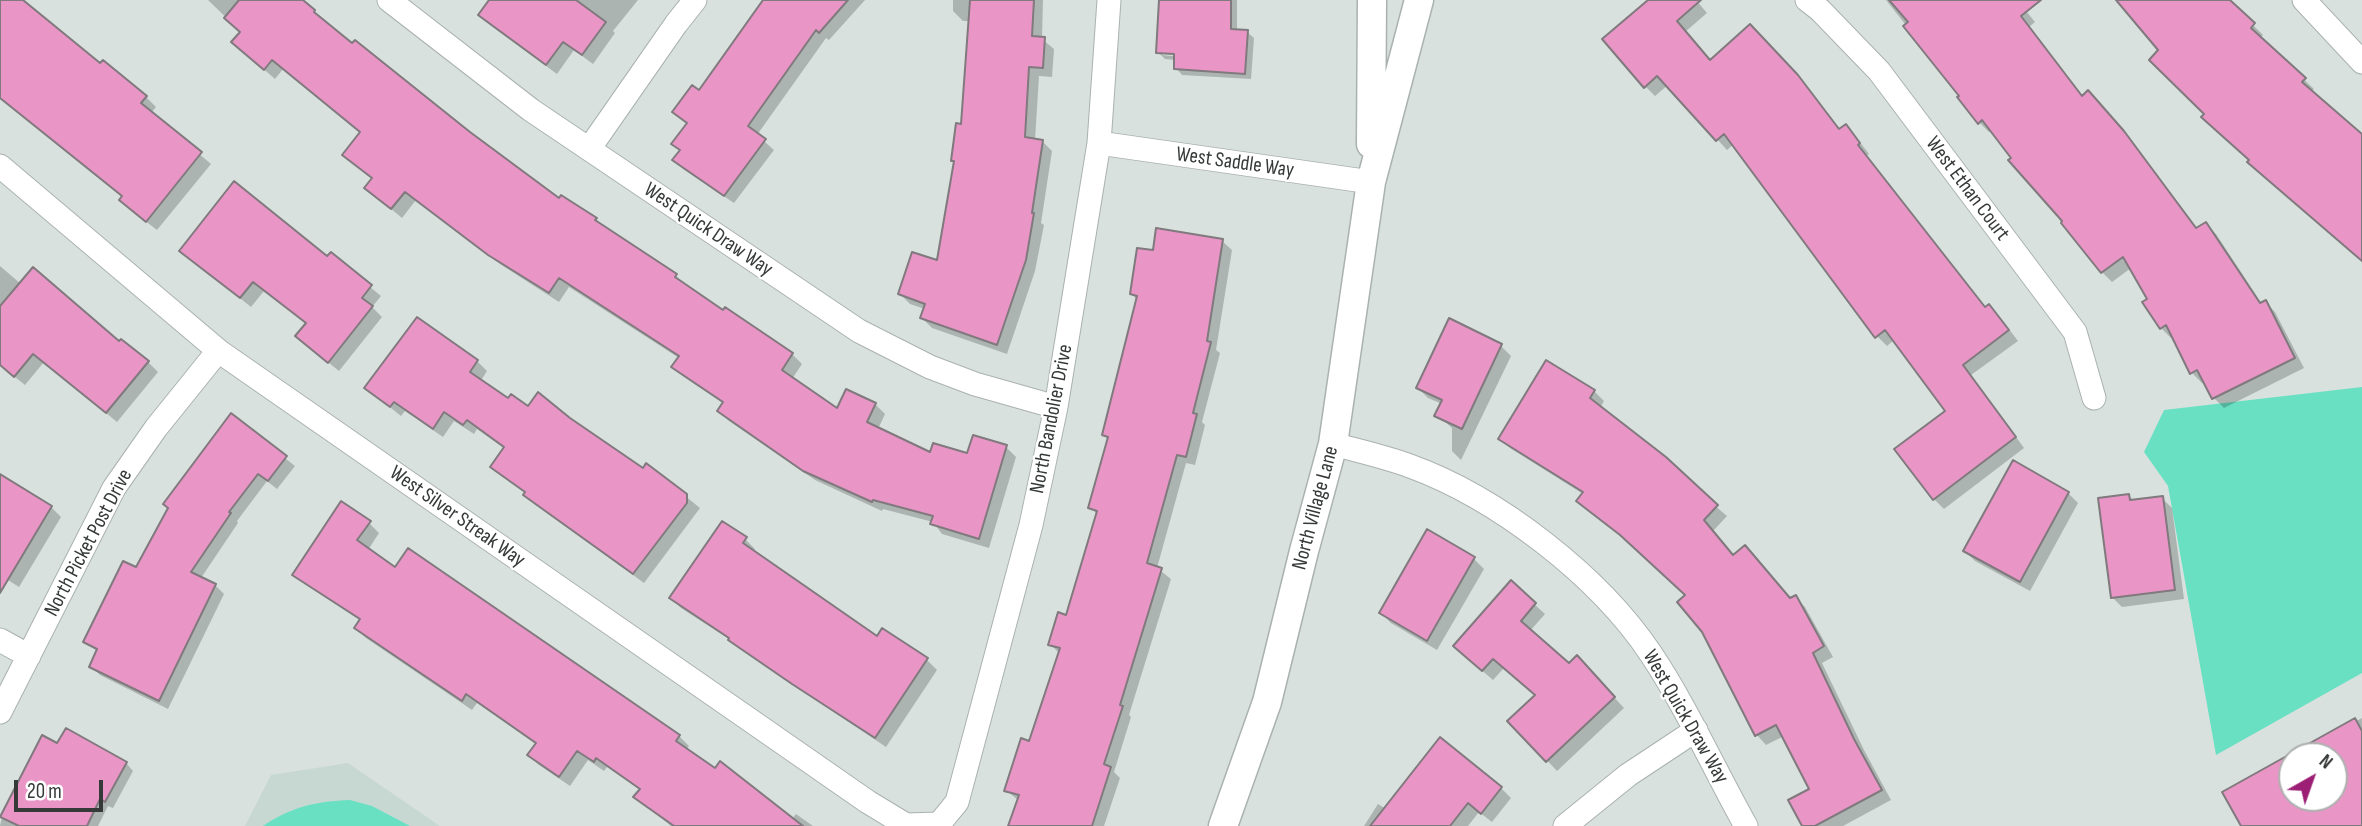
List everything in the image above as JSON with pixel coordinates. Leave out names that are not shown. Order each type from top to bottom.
[{"type":"street","name":"West Quick Draw Way","points":[[389,0],[531,110],[859,331],[930,368],[1056,407]]},
{"type":"street","points":[[589,149],[695,0]]},
{"type":"street","name":"North Bandolier Drive","points":[[939,824],[957,802],[1031,525],[1056,407],[1099,143],[1109,0]]},
{"type":"street","name":"North Village Lane","points":[[1371,182],[1372,0]]},
{"type":"street","name":"North Village Lane","points":[[1223,826],[1267,702],[1333,444],[1371,182],[1419,0]]},
{"type":"street","name":"West Ethan Court","points":[[1807,0],[1880,71],[2075,332],[2094,398]]},
{"type":"street","points":[[2304,0],[2362,62]]},
{"type":"street","name":"West Saddle Way","points":[[1099,143],[1371,182]]},
{"type":"street","name":"West Silver Streak Way","points":[[0,166],[218,351],[868,802],[906,825],[939,824]]},
{"type":"street","name":"North Picket Post Drive","points":[[0,712],[114,488],[156,428],[218,351]]},
{"type":"street","name":"West Quick Draw Way","points":[[1333,444],[1410,466],[1471,494],[1539,540],[1598,589],[1650,652],[1696,730],[1746,826]]},
{"type":"street","points":[[0,640],[29,656]]},
{"type":"street","points":[[1565,826],[1628,775],[1696,730]]},
{"type":"shaded area","points":[[348,763],[440,826],[245,826],[271,775]]},
{"type":"green space","points":[[2362,387],[2362,673],[2216,755],[2168,486],[2144,452],[2164,410]]},
{"type":"green space","points":[[350,800],[372,806],[410,826],[263,826],[305,806]]},
{"type":"building","points":[[0,0],[23,0],[100,63],[103,60],[147,96],[141,103],[202,152],[146,222],[119,200],[122,196],[0,98]]},
{"type":"building","points":[[239,0],[303,0],[352,43],[355,40],[470,132],[559,198],[561,195],[597,218],[595,220],[677,274],[675,277],[793,353],[782,370],[837,408],[846,389],[876,403],[867,422],[930,452],[933,443],[967,453],[973,435],[1007,445],[979,539],[930,524],[933,516],[873,500],[872,502],[803,471],[717,411],[723,402],[671,367],[679,356],[559,278],[549,293],[488,255],[405,192],[391,209],[364,188],[372,178],[342,155],[360,132],[272,60],[264,70],[231,42],[240,32],[224,18]]},
{"type":"building","points":[[489,0],[576,0],[606,22],[582,55],[563,42],[546,65],[478,15]]},
{"type":"building","points":[[763,0],[848,0],[819,33],[816,30],[748,126],[766,139],[724,196],[672,160],[680,150],[671,144],[687,123],[672,112],[692,85],[699,90]]},
{"type":"building","points":[[970,0],[1034,0],[1032,36],[1045,37],[1043,68],[1029,67],[1025,137],[1043,140],[1034,213],[1026,260],[997,345],[920,318],[925,304],[898,294],[912,252],[937,260],[954,161],[951,161],[956,123],[961,124]]},
{"type":"building","points":[[1159,0],[1231,0],[1231,29],[1248,30],[1245,74],[1174,69],[1174,54],[1156,53]]},
{"type":"building","points":[[1648,0],[1701,0],[1677,21],[1710,60],[1750,24],[1798,75],[1839,129],[1846,124],[1860,143],[1858,145],[1985,307],[1989,304],[2009,330],[1963,365],[2016,437],[1933,500],[1894,449],[1945,411],[1885,330],[1875,338],[1724,134],[1716,141],[1657,76],[1644,88],[1602,39]]},
{"type":"building","points":[[1889,0],[2041,0],[2021,16],[2082,96],[2088,90],[2124,131],[2196,228],[2206,222],[2260,303],[2266,300],[2295,358],[2212,399],[2197,370],[2190,374],[2166,325],[2160,329],[2142,302],[2147,299],[2123,257],[2101,273],[2062,221],[2008,160],[2011,158],[1982,120],[1978,124],[1957,97],[1959,96],[1903,26],[1908,22]]},
{"type":"building","points":[[2116,0],[2230,0],[2255,23],[2251,28],[2306,78],[2302,82],[2362,134],[2362,261],[2247,162],[2249,160],[2201,117],[2204,114],[2149,60],[2158,50]]},
{"type":"building","points":[[234,181],[327,256],[331,252],[372,285],[362,298],[373,306],[328,363],[295,336],[306,323],[253,282],[240,298],[179,251]]},
{"type":"building","points":[[1156,228],[1223,239],[1207,341],[1211,342],[1193,413],[1197,414],[1186,457],[1177,455],[1147,563],[1162,568],[1120,705],[1123,706],[1104,764],[1111,767],[1092,826],[1008,826],[1019,795],[1004,791],[1021,738],[1029,741],[1060,648],[1048,645],[1058,612],[1066,615],[1097,511],[1088,508],[1108,437],[1102,435],[1137,296],[1130,294],[1137,248],[1153,250]]},
{"type":"building","points":[[33,267],[119,341],[121,339],[149,361],[106,413],[33,354],[14,377],[0,365],[0,306]]},
{"type":"building","points":[[417,317],[478,360],[470,372],[508,398],[511,394],[528,406],[538,392],[570,418],[643,468],[646,463],[687,494],[687,503],[633,574],[523,495],[525,492],[490,467],[504,447],[467,420],[463,425],[444,412],[433,429],[394,402],[390,407],[364,388]]},
{"type":"building","points":[[1449,318],[1502,344],[1462,429],[1434,416],[1442,400],[1416,388]]},
{"type":"building","points":[[1546,360],[1595,390],[1590,398],[1666,457],[1718,505],[1704,520],[1733,555],[1745,545],[1790,598],[1796,595],[1824,646],[1813,653],[1882,790],[1815,826],[1802,826],[1788,800],[1809,789],[1776,725],[1755,736],[1702,632],[1677,602],[1685,595],[1620,535],[1576,501],[1583,492],[1498,439]]},
{"type":"building","points":[[231,413],[287,456],[268,481],[258,474],[229,512],[231,513],[191,572],[216,584],[159,701],[89,667],[97,649],[83,642],[123,561],[136,567],[168,508],[163,504]]},
{"type":"building","points":[[2013,460],[2069,492],[2020,582],[1963,551]]},
{"type":"building","points":[[0,474],[52,506],[0,593]]},
{"type":"building","points":[[2129,494],[2130,500],[2163,496],[2175,590],[2111,598],[2098,498]]},
{"type":"building","points":[[341,501],[371,521],[357,540],[395,567],[408,548],[680,735],[676,741],[715,768],[720,761],[803,826],[674,826],[633,797],[640,789],[596,758],[594,762],[577,751],[559,777],[527,755],[536,743],[466,694],[462,701],[354,628],[360,619],[292,575]]},
{"type":"building","points":[[722,521],[747,537],[743,543],[877,636],[882,628],[928,658],[875,738],[669,598]]},
{"type":"building","points":[[1427,529],[1475,557],[1427,641],[1379,613]]},
{"type":"building","points":[[1511,580],[1536,603],[1521,621],[1569,663],[1577,655],[1615,697],[1546,762],[1507,721],[1535,695],[1493,659],[1482,671],[1453,646]]},
{"type":"building","points":[[2355,718],[2362,731],[2362,826],[2241,826],[2222,792],[2278,761],[2278,812],[2348,812],[2348,742],[2312,742]]},
{"type":"building","points":[[66,728],[127,762],[105,802],[100,799],[87,826],[19,826],[0,817],[42,735],[57,743]]},
{"type":"building","points":[[1440,737],[1502,787],[1481,814],[1468,803],[1450,826],[1370,826]]}]
